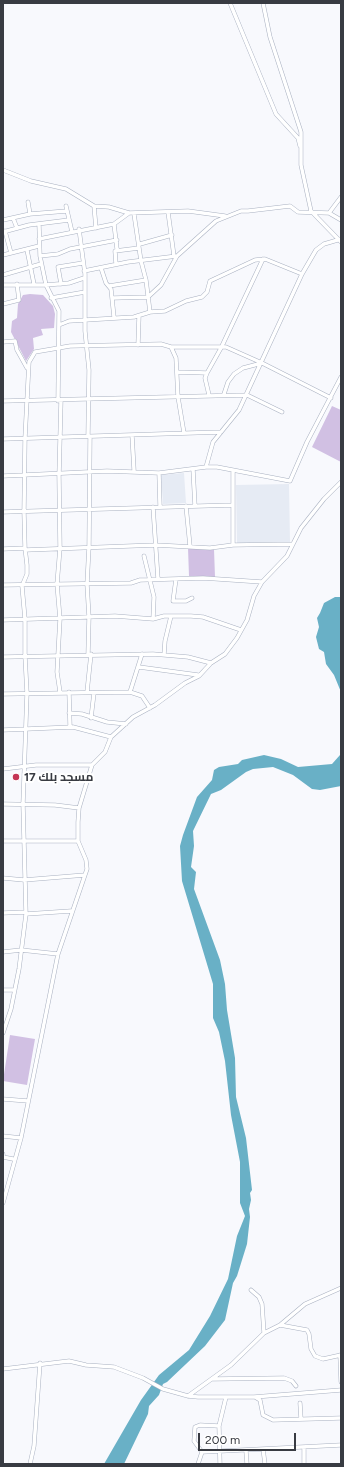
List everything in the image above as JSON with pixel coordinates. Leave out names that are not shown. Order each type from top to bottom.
[{"type":"street","points":[[230,3],[276,114],[298,138],[301,152]]},
{"type":"street","points":[[206,467],[210,446],[239,410],[302,274],[320,246],[340,240],[311,211],[301,165],[302,132],[270,38],[263,3]]},
{"type":"street","points":[[3,170],[31,181],[66,189],[94,206],[108,207],[129,214],[188,211],[226,216]]},
{"type":"street","points":[[328,213],[341,197]]},
{"type":"street","points":[[28,202],[30,214]]},
{"type":"street","points":[[66,206],[72,232]]},
{"type":"street","points":[[94,206],[96,228]]},
{"type":"street","points":[[113,298],[148,297],[161,285],[176,256],[216,220],[226,216],[241,211],[248,212],[290,206],[298,212],[311,211],[328,213],[341,220]]},
{"type":"street","points":[[3,220],[30,214],[67,211]]},
{"type":"street","points":[[168,212],[176,256]]},
{"type":"street","points":[[39,239],[114,224],[129,214]]},
{"type":"street","points":[[134,214],[141,261],[146,280],[150,312]]},
{"type":"street","points":[[13,218],[17,228]]},
{"type":"street","points":[[11,253],[4,231],[69,220]]},
{"type":"street","points":[[39,224],[41,264],[46,285],[51,298],[59,311],[57,350],[61,437],[58,511],[60,548],[57,584],[60,619],[57,672],[60,692]]},
{"type":"street","points":[[114,224],[117,240],[117,250],[114,252],[116,264]]},
{"type":"street","points":[[79,230],[84,271],[86,346],[90,398],[89,547],[87,584],[90,617],[90,654],[87,692]]},
{"type":"street","points":[[117,250],[139,246],[172,235]]},
{"type":"street","points":[[40,256],[58,254],[81,247],[117,240]]},
{"type":"street","points":[[3,255],[39,246]]},
{"type":"street","points":[[27,250],[34,284]]},
{"type":"street","points":[[84,271],[116,264],[176,256]]},
{"type":"street","points":[[59,325],[69,321],[138,316],[150,312],[165,311],[186,301],[206,295],[208,283],[212,280],[256,260],[263,259],[302,274]]},
{"type":"street","points":[[209,395],[205,378],[221,348],[263,259]]},
{"type":"street","points":[[61,284],[58,268],[83,263]]},
{"type":"street","points":[[3,275],[41,264]]},
{"type":"street","points":[[101,268],[106,283],[111,289],[114,317]]},
{"type":"street","points":[[3,285],[61,284],[84,278]]},
{"type":"street","points":[[109,286],[146,280]]},
{"type":"street","points":[[3,304],[19,300],[17,284]]},
{"type":"street","points":[[51,298],[85,292]]},
{"type":"street","points":[[138,316],[138,345]]},
{"type":"street","points":[[3,342],[15,341],[17,350],[27,368]]},
{"type":"street","points":[[3,1033],[14,990],[21,950],[25,913],[23,804],[27,693],[25,656],[26,619],[22,586],[27,574],[24,512],[27,368],[34,352],[57,350],[70,346],[161,344],[172,347],[226,347],[262,363],[330,398]]},
{"type":"street","points":[[172,347],[176,358],[178,397],[184,433]]},
{"type":"street","points":[[224,394],[234,374],[243,368],[262,363]]},
{"type":"street","points":[[177,372],[207,373]]},
{"type":"street","points":[[3,476],[134,470],[160,473],[217,467],[290,481],[307,442],[341,377]]},
{"type":"street","points":[[3,401],[83,401],[90,398],[178,397],[224,394],[247,395],[282,412]]},
{"type":"street","points":[[3,439],[222,432]]},
{"type":"street","points":[[132,435],[134,470]]},
{"type":"street","points":[[193,469],[195,506]]},
{"type":"street","points":[[233,471],[233,545]]},
{"type":"street","points":[[160,473],[160,506]]},
{"type":"street","points":[[3,1202],[28,1102],[58,954],[87,866],[78,841],[80,808],[92,765],[104,752],[111,737],[133,717],[150,708],[185,683],[199,676],[211,663],[225,653],[247,620],[254,596],[262,582],[286,556],[301,528],[324,499],[341,482]]},
{"type":"street","points":[[3,512],[89,510],[160,506],[233,505]]},
{"type":"street","points":[[186,506],[190,546]]},
{"type":"street","points":[[153,507],[158,579]]},
{"type":"street","points":[[3,549],[156,545],[210,548],[233,545],[293,544]]},
{"type":"street","points":[[144,556],[154,597],[153,619]]},
{"type":"street","points":[[3,585],[22,586],[131,583],[140,580],[203,578],[262,582]]},
{"type":"street","points":[[176,579],[173,601],[186,601],[192,598]]},
{"type":"street","points":[[3,620],[115,616],[153,619],[171,616],[203,617],[241,630]]},
{"type":"street","points":[[164,655],[165,638],[171,616]]},
{"type":"street","points":[[3,657],[142,654],[188,657],[211,663]]},
{"type":"street","points":[[130,692],[142,654]]},
{"type":"street","points":[[139,667],[199,676]]},
{"type":"street","points":[[69,692],[70,726]]},
{"type":"street","points":[[3,694],[130,692],[142,696],[150,708]]},
{"type":"street","points":[[91,718],[94,693]]},
{"type":"street","points":[[69,713],[82,714],[107,722],[126,724]]},
{"type":"street","points":[[3,730],[26,730],[70,726],[111,737]]},
{"type":"street","points":[[3,769],[25,766],[92,765]]},
{"type":"street","points":[[3,804],[55,805],[80,808]]},
{"type":"street","points":[[3,841],[78,841]]},
{"type":"street","points":[[3,878],[24,880],[85,875]]},
{"type":"street","points":[[3,913],[71,912]]},
{"type":"street","points":[[3,952],[21,950],[58,954]]},
{"type":"street","points":[[3,990],[14,990]]},
{"type":"street","points":[[3,1099],[28,1102]]},
{"type":"street","points":[[3,1136],[20,1138]]},
{"type":"street","points":[[3,1154],[3,1157],[13,1159]]},
{"type":"street","points":[[188,1396],[241,1357],[264,1333],[280,1325],[305,1304],[341,1288]]},
{"type":"street","points":[[251,1290],[259,1297],[262,1304],[264,1333]]},
{"type":"street","points":[[280,1325],[307,1330],[310,1334],[310,1349],[315,1356],[323,1359],[340,1355],[341,1382]]},
{"type":"street","points":[[3,1369],[40,1363],[69,1361],[86,1365],[121,1368],[163,1389],[188,1396],[254,1397],[341,1390]]},
{"type":"street","points":[[30,1464],[36,1421],[40,1363]]},
{"type":"street","points":[[213,1379],[284,1378],[292,1381],[296,1386]]},
{"type":"street","points":[[220,1464],[219,1426],[226,1397]]},
{"type":"street","points":[[254,1397],[260,1400],[264,1415],[268,1419],[278,1421],[341,1418]]},
{"type":"street","points":[[300,1403],[301,1419]]},
{"type":"street","points":[[202,1452],[194,1441],[195,1427],[200,1425],[219,1426]]},
{"type":"street","points":[[202,1452],[246,1451],[341,1445]]},
{"type":"street","points":[[304,1448],[304,1464]]},
{"type":"street","points":[[264,1450],[265,1464]]},
{"type":"street","points":[[246,1451],[247,1464]]},
{"type":"street","points":[[198,1464],[202,1452]]},
{"type":"shaded area","points":[[23,295],[43,295],[53,306],[55,314],[54,328],[41,329],[43,335],[33,338],[34,349],[26,361],[11,332],[12,321],[17,318],[18,304]]},
{"type":"shaded area","points":[[332,406],[341,410],[341,462],[312,447]]},
{"type":"shaded area","points":[[184,473],[186,503],[163,504],[161,475]]},
{"type":"shaded area","points":[[289,484],[290,542],[237,543],[236,485]]},
{"type":"shaded area","points":[[188,548],[214,549],[215,577],[189,576]]},
{"type":"shaded area","points":[[10,1035],[35,1039],[27,1085],[3,1081]]},
{"type":"water","points":[[335,597],[341,597],[341,692],[334,675],[326,664],[324,652],[319,649],[316,637],[319,627],[317,618],[324,603]]},
{"type":"water","points":[[341,749],[341,786],[320,790],[312,789],[293,775],[273,767],[253,769],[246,772],[221,790],[211,794],[193,831],[194,846],[191,867],[196,872],[194,889],[220,960],[225,984],[227,1010],[235,1058],[236,1097],[246,1138],[252,1190],[250,1193],[250,1217],[247,1244],[237,1276],[233,1283],[225,1320],[205,1346],[167,1382],[163,1384],[159,1395],[149,1406],[148,1414],[124,1464],[104,1464],[141,1400],[159,1375],[189,1350],[210,1316],[228,1279],[237,1236],[245,1216],[240,1203],[240,1162],[231,1115],[225,1061],[219,1032],[213,1018],[213,984],[182,881],[180,846],[183,835],[197,797],[212,780],[214,770],[219,767],[238,764],[242,760],[264,755],[281,759],[298,767],[332,764],[340,755]]},
{"type":"place","name":"مسجد بلك 17","points":[[16,777]]}]
